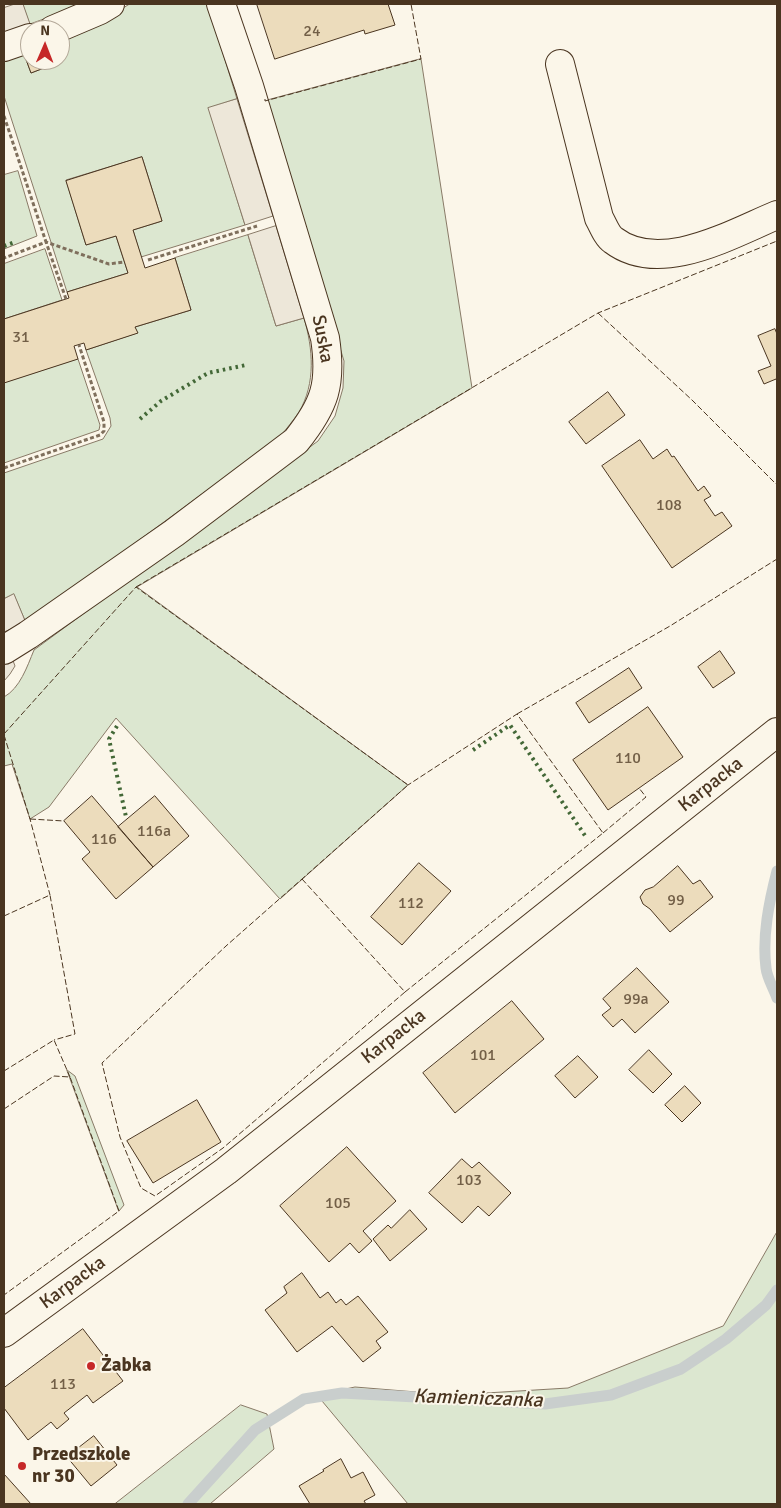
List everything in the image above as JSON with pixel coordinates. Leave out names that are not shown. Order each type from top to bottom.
[{"type":"street","points":[[70,23],[110,4]]},
{"type":"street","name":"Suska","points":[[4,650],[174,533],[296,441],[311,422],[320,404],[327,383],[329,364],[325,338],[249,86],[222,4]]},
{"type":"street","points":[[4,47],[20,41]]},
{"type":"street","points":[[560,64],[599,218],[612,240],[634,251],[655,255],[680,253],[715,241],[777,215]]},
{"type":"street","name":"Karpacka","points":[[4,1333],[226,1171],[777,732]]},
{"type":"path","points":[[4,116],[66,299]]},
{"type":"path","points":[[148,260],[288,217]]},
{"type":"path","points":[[4,258],[46,242],[109,264],[124,262]]},
{"type":"path","points":[[4,468],[100,435],[104,431],[104,422],[79,345]]},
{"type":"green space","points":[[23,4],[85,4],[41,20],[29,20]]},
{"type":"green space","points":[[130,4],[208,4],[237,99],[209,109],[245,225],[141,257],[133,230],[162,221],[142,157],[66,180],[86,245],[116,236],[128,273],[67,292],[4,96],[4,62],[20,56],[20,70],[30,70],[31,73],[39,70],[70,70],[70,37],[87,30]]},
{"type":"green space","points":[[421,59],[472,388],[137,587],[408,785],[280,899],[116,718],[49,807],[30,819],[12,764],[4,766],[4,697],[19,683],[34,650],[318,441],[335,416],[343,388],[344,361],[265,101]]},
{"type":"green space","points":[[18,171],[37,236],[4,249],[4,175]]},
{"type":"green space","points":[[248,235],[276,326],[304,318],[311,354],[311,366],[308,389],[299,412],[280,437],[26,623],[14,595],[4,599],[4,473],[103,439],[111,426],[110,418],[86,350],[137,333],[135,327],[191,310],[175,258]]},
{"type":"green space","points":[[45,249],[62,300],[4,319],[4,264]]},
{"type":"green space","points":[[78,359],[100,425],[99,430],[4,463],[4,383]]},
{"type":"green space","points":[[67,1070],[75,1076],[124,1205],[119,1211]]},
{"type":"green space","points":[[777,1232],[777,1504],[408,1504],[317,1395],[355,1387],[453,1395],[568,1388],[723,1326]]},
{"type":"green space","points":[[241,1405],[267,1414],[274,1449],[210,1504],[115,1504]]},
{"type":"shaded area","points":[[15,4],[23,4],[29,20],[20,20],[20,27],[4,33],[4,8]]},
{"type":"shaded area","points":[[237,99],[273,216],[245,225],[208,108]]},
{"type":"shaded area","points":[[276,226],[304,318],[276,326],[248,235]]},
{"type":"shaded area","points":[[14,594],[26,623],[4,632],[4,599]]},
{"type":"shaded area","points":[[12,658],[15,666],[4,681],[4,663]]},
{"type":"building","points":[[257,4],[388,4],[395,25],[365,34],[364,30],[275,59]]},
{"type":"building","points":[[142,157],[162,221],[133,230],[145,268],[175,258],[191,310],[135,327],[138,333],[86,350],[84,343],[74,346],[78,359],[4,383],[4,319],[69,298],[67,292],[128,273],[116,236],[86,245],[66,181]]},
{"type":"building","points":[[775,329],[777,334],[777,381],[776,379],[764,384],[758,371],[771,366],[758,336]]},
{"type":"building","points":[[608,392],[625,415],[586,444],[569,422]]},
{"type":"building","points":[[640,440],[653,459],[667,449],[698,491],[704,486],[711,496],[704,500],[715,516],[722,512],[732,526],[672,568],[602,466]]},
{"type":"building","points":[[720,651],[735,673],[713,688],[698,667]]},
{"type":"building","points":[[629,668],[642,688],[589,723],[576,703]]},
{"type":"building","points":[[648,707],[683,757],[608,810],[573,760]]},
{"type":"building","points":[[92,796],[153,867],[116,899],[82,859],[90,852],[64,821]]},
{"type":"building","points":[[155,796],[189,836],[153,867],[118,827]]},
{"type":"building","points":[[419,863],[451,891],[402,945],[371,917]]},
{"type":"building","points":[[678,866],[693,884],[700,880],[713,897],[670,932],[650,909],[643,904],[640,897],[645,890],[653,887]]},
{"type":"building","points":[[637,968],[669,1002],[635,1033],[622,1019],[613,1027],[602,1015],[611,1008],[603,999]]},
{"type":"building","points":[[512,1001],[544,1039],[455,1113],[423,1073]]},
{"type":"building","points":[[649,1050],[672,1074],[653,1093],[629,1070]]},
{"type":"building","points":[[578,1056],[598,1077],[575,1098],[555,1076]]},
{"type":"building","points":[[685,1086],[701,1103],[682,1122],[665,1105]]},
{"type":"building","points":[[197,1100],[221,1142],[153,1183],[127,1141]]},
{"type":"building","points":[[347,1147],[396,1201],[363,1231],[372,1241],[359,1253],[350,1243],[329,1262],[280,1206]]},
{"type":"building","points":[[462,1159],[472,1168],[479,1162],[511,1193],[489,1216],[478,1206],[462,1223],[429,1193]]},
{"type":"building","points":[[410,1210],[427,1229],[390,1261],[373,1239],[388,1225],[391,1228]]},
{"type":"building","points":[[302,1273],[320,1298],[328,1292],[336,1303],[341,1299],[346,1305],[358,1296],[388,1332],[376,1341],[381,1348],[363,1362],[332,1326],[297,1352],[265,1310],[287,1293],[284,1287]]},
{"type":"building","points":[[83,1329],[123,1381],[93,1403],[87,1395],[64,1413],[69,1419],[57,1429],[51,1422],[28,1440],[4,1408],[4,1388]]},
{"type":"building","points":[[94,1436],[117,1465],[91,1486],[67,1457]]},
{"type":"building","points":[[341,1459],[351,1478],[363,1472],[375,1495],[364,1501],[366,1504],[310,1504],[299,1486]]},
{"type":"building","points":[[4,1474],[31,1504],[4,1504]]},
{"type":"waterway","name":"Kamieniczanka","points":[[777,871],[769,907],[765,944],[767,972],[777,998]]},
{"type":"waterway","name":"Kamieniczanka","points":[[188,1504],[255,1430],[304,1399],[342,1393],[545,1404],[611,1395],[681,1369],[726,1339],[766,1305],[777,1290]]},
{"type":"hedge","points":[[4,246],[15,242]]},
{"type":"hedge","points":[[140,419],[161,401],[208,373],[246,365]]},
{"type":"hedge","points":[[473,750],[510,725],[586,837]]},
{"type":"hedge","points":[[117,726],[109,739],[126,817]]},
{"type":"fence","points":[[265,99],[265,101],[421,59],[411,4]]},
{"type":"fence","points":[[136,587],[598,313],[777,241]]},
{"type":"fence","points":[[598,313],[692,400],[777,485]]},
{"type":"fence","points":[[517,714],[670,626],[777,559]]},
{"type":"fence","points":[[4,734],[136,587],[408,785],[302,879]]},
{"type":"fence","points":[[405,992],[603,833],[517,714],[408,785]]},
{"type":"fence","points":[[4,735],[30,819],[50,895]]},
{"type":"fence","points":[[603,833],[646,797],[639,788]]},
{"type":"fence","points":[[30,819],[64,821]]},
{"type":"fence","points":[[302,879],[405,992],[223,1148],[155,1196],[141,1188],[120,1137],[102,1063],[226,946],[302,879]]},
{"type":"fence","points":[[4,916],[50,895],[75,1034],[54,1040]]},
{"type":"fence","points":[[4,1071],[54,1040],[70,1077]]},
{"type":"fence","points":[[4,1109],[54,1076],[70,1077],[119,1211],[4,1295]]},
{"type":"place","name":"Żabka","points":[[91,1366]]},
{"type":"place","name":"Przedszkole nr 30","points":[[22,1466]]}]
